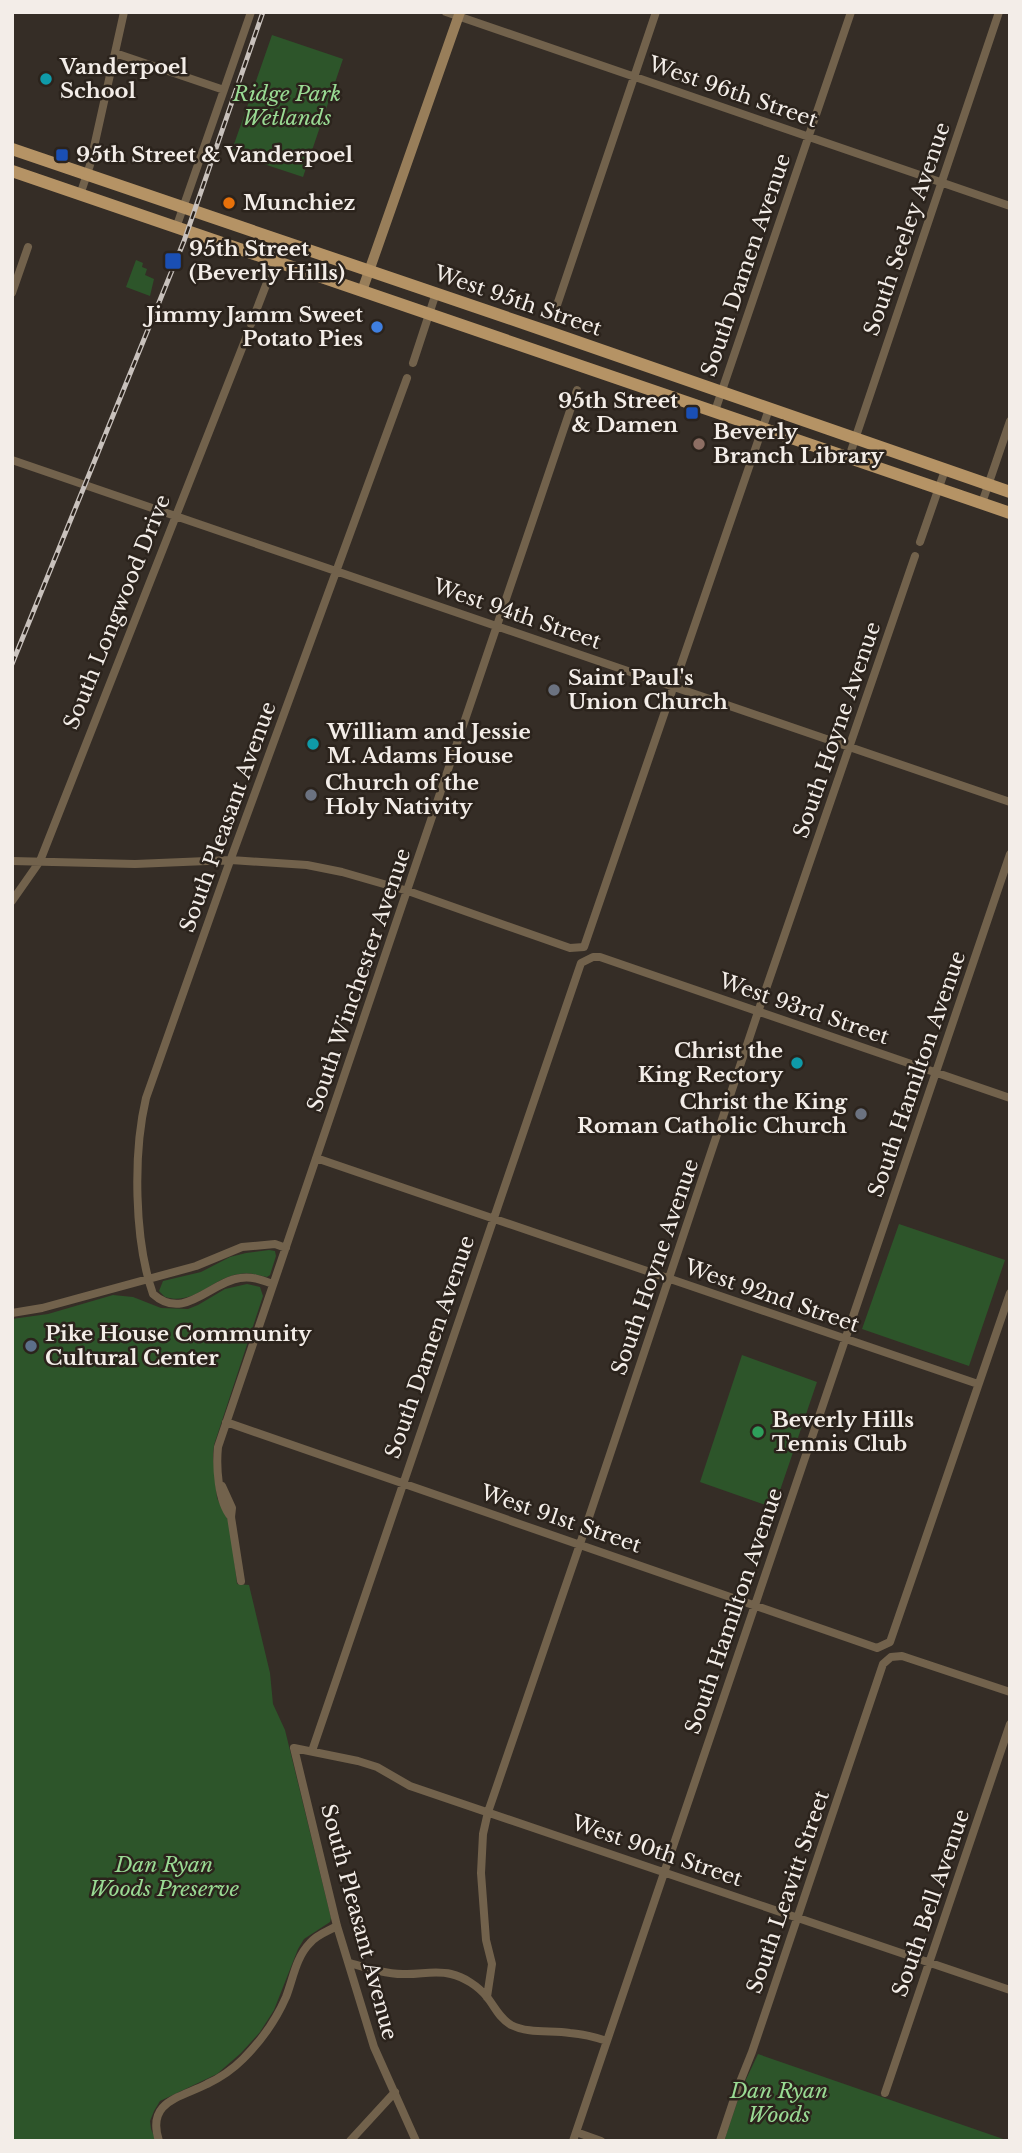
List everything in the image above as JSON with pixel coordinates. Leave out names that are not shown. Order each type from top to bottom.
[{"type":"main road","name":"West 95th Street","points":[[12,149],[1010,492]]},
{"type":"main road","name":"West 95th Street","points":[[12,171],[1010,513]]},
{"type":"street","points":[[80,195],[88,174],[124,12]]},
{"type":"street","points":[[176,228],[251,12]]},
{"type":"street","name":"West 96th Street","points":[[446,12],[459,14],[1010,206]]},
{"type":"street","points":[[556,308],[656,12]]},
{"type":"street","name":"South Damen Avenue","points":[[715,411],[851,12]]},
{"type":"street","name":"South Seeley Avenue","points":[[849,457],[999,12]]},
{"type":"street","points":[[362,291],[459,14]]},
{"type":"street","points":[[115,53],[224,90]]},
{"type":"street","points":[[251,324],[283,242]]},
{"type":"street","points":[[12,293],[28,247]]},
{"type":"street","points":[[412,363],[436,293]]},
{"type":"street","name":"South Longwood Drive","points":[[12,901],[40,861],[248,333]]},
{"type":"street","name":"South Pleasant Avenue","points":[[148,1279],[139,1217],[137,1165],[146,1098],[407,378]]},
{"type":"street","name":"South Winchester Avenue","points":[[226,1422],[577,390]]},
{"type":"street","points":[[12,861],[135,864],[231,860],[307,865],[408,891],[570,948],[584,947],[769,409]]},
{"type":"street","points":[[982,503],[1010,421]]},
{"type":"street","name":"West 94th Street","points":[[12,460],[1010,802]]},
{"type":"street","points":[[920,542],[945,470]]},
{"type":"street","name":"South Hoyne Avenue","points":[[487,1997],[492,1964],[483,1919],[481,1872],[483,1834],[488,1812],[915,556]]},
{"type":"street","name":"South Hamilton Avenue","points":[[574,2136],[1010,855]]},
{"type":"street","name":"West 93rd Street","points":[[587,959],[600,957],[1010,1098]]},
{"type":"street","name":"South Damen Avenue","points":[[312,1751],[578,967],[587,959]]},
{"type":"street","name":"West 92nd Street","points":[[316,1158],[978,1384]]},
{"type":"street","points":[[12,1313],[42,1308],[196,1266],[242,1247],[275,1244],[286,1248]]},
{"type":"street","points":[[148,1279],[157,1298],[179,1304],[196,1300],[228,1281],[241,1277],[273,1284]]},
{"type":"street","points":[[978,1384],[1010,1293]]},
{"type":"street","name":"West 91st Street","points":[[226,1422],[877,1648],[890,1642],[978,1384]]},
{"type":"street","points":[[226,1422],[217,1460],[221,1483],[232,1508],[241,1581]]},
{"type":"street","name":"South Leavitt Street","points":[[720,2141],[883,1664],[891,1657],[902,1656],[1010,1692]]},
{"type":"street","name":"South Bell Avenue","points":[[885,2093],[1010,1724]]},
{"type":"street","name":"South Pleasant Avenue","points":[[294,1748],[337,1926],[374,2047],[416,2141]]},
{"type":"street","name":"West 90th Street","points":[[294,1748],[377,1767],[410,1786],[1010,1990]]},
{"type":"street","points":[[159,2141],[156,2121],[163,2106],[209,2084],[242,2060],[273,2022],[301,1954],[311,1941],[337,1926]]},
{"type":"street","points":[[350,1963],[388,1974],[407,1975],[434,1971],[452,1974],[472,1983],[487,1997],[503,2019],[521,2029],[571,2033],[607,2041]]},
{"type":"street","points":[[350,2141],[395,2092]]},
{"type":"street","points":[[574,2136],[601,2141]]},
{"type":"green space","name":"Ridge Park Wetlands","points":[[272,35],[343,59],[303,177],[231,153]]},
{"type":"green space","points":[[136,260],[143,263],[142,267],[147,269],[145,275],[154,279],[150,296],[126,287]]},
{"type":"green space","points":[[899,1224],[1005,1260],[969,1366],[862,1329]]},
{"type":"green space","points":[[275,1251],[276,1256],[267,1277],[239,1274],[185,1298],[165,1297],[159,1291],[163,1281],[201,1272],[230,1257]]},
{"type":"green space","name":"Dan Ryan Woods Preserve","points":[[247,1284],[260,1287],[263,1296],[214,1445],[217,1498],[230,1524],[237,1584],[249,1585],[270,1673],[273,1704],[285,1730],[330,1922],[304,1939],[274,2010],[260,2032],[241,2053],[217,2074],[160,2101],[150,2121],[156,2141],[12,2141],[12,1319],[48,1314],[113,1295],[133,1297],[161,1308],[188,1309],[225,1289]]},
{"type":"green space","name":"Beverly Hills Tennis Club","points":[[742,1355],[817,1382],[774,1508],[700,1482]]},
{"type":"green space","name":"Dan Ryan Woods","points":[[758,2054],[1009,2141],[724,2141],[742,2088]]},
{"type":"railway","points":[[12,664],[184,241],[263,12]]},
{"type":"place","name":"Vanderpoel School","points":[[46,79]]},
{"type":"place","name":"95th Street & Vanderpoel","points":[[62,155]]},
{"type":"place","name":"Munchiez","points":[[229,203]]},
{"type":"place","name":"95th Street (Beverly Hills)","points":[[173,261]]},
{"type":"place","name":"Jimmy Jamm Sweet Potato Pies","points":[[377,327]]},
{"type":"place","name":"95th Street & Damen","points":[[692,413]]},
{"type":"place","name":"Beverly Branch Library","points":[[699,444]]},
{"type":"place","name":"Saint Paul's Union Church","points":[[554,690]]},
{"type":"place","name":"William and Jessie M. Adams House","points":[[313,744]]},
{"type":"place","name":"Church of the Holy Nativity","points":[[311,795]]},
{"type":"place","name":"Christ the King Rectory","points":[[797,1063]]},
{"type":"place","name":"Christ the King Roman Catholic Church","points":[[861,1114]]},
{"type":"place","name":"Pike House Community Cultural Center","points":[[31,1346]]},
{"type":"place","name":"Beverly Hills Tennis Club","points":[[758,1432]]}]
